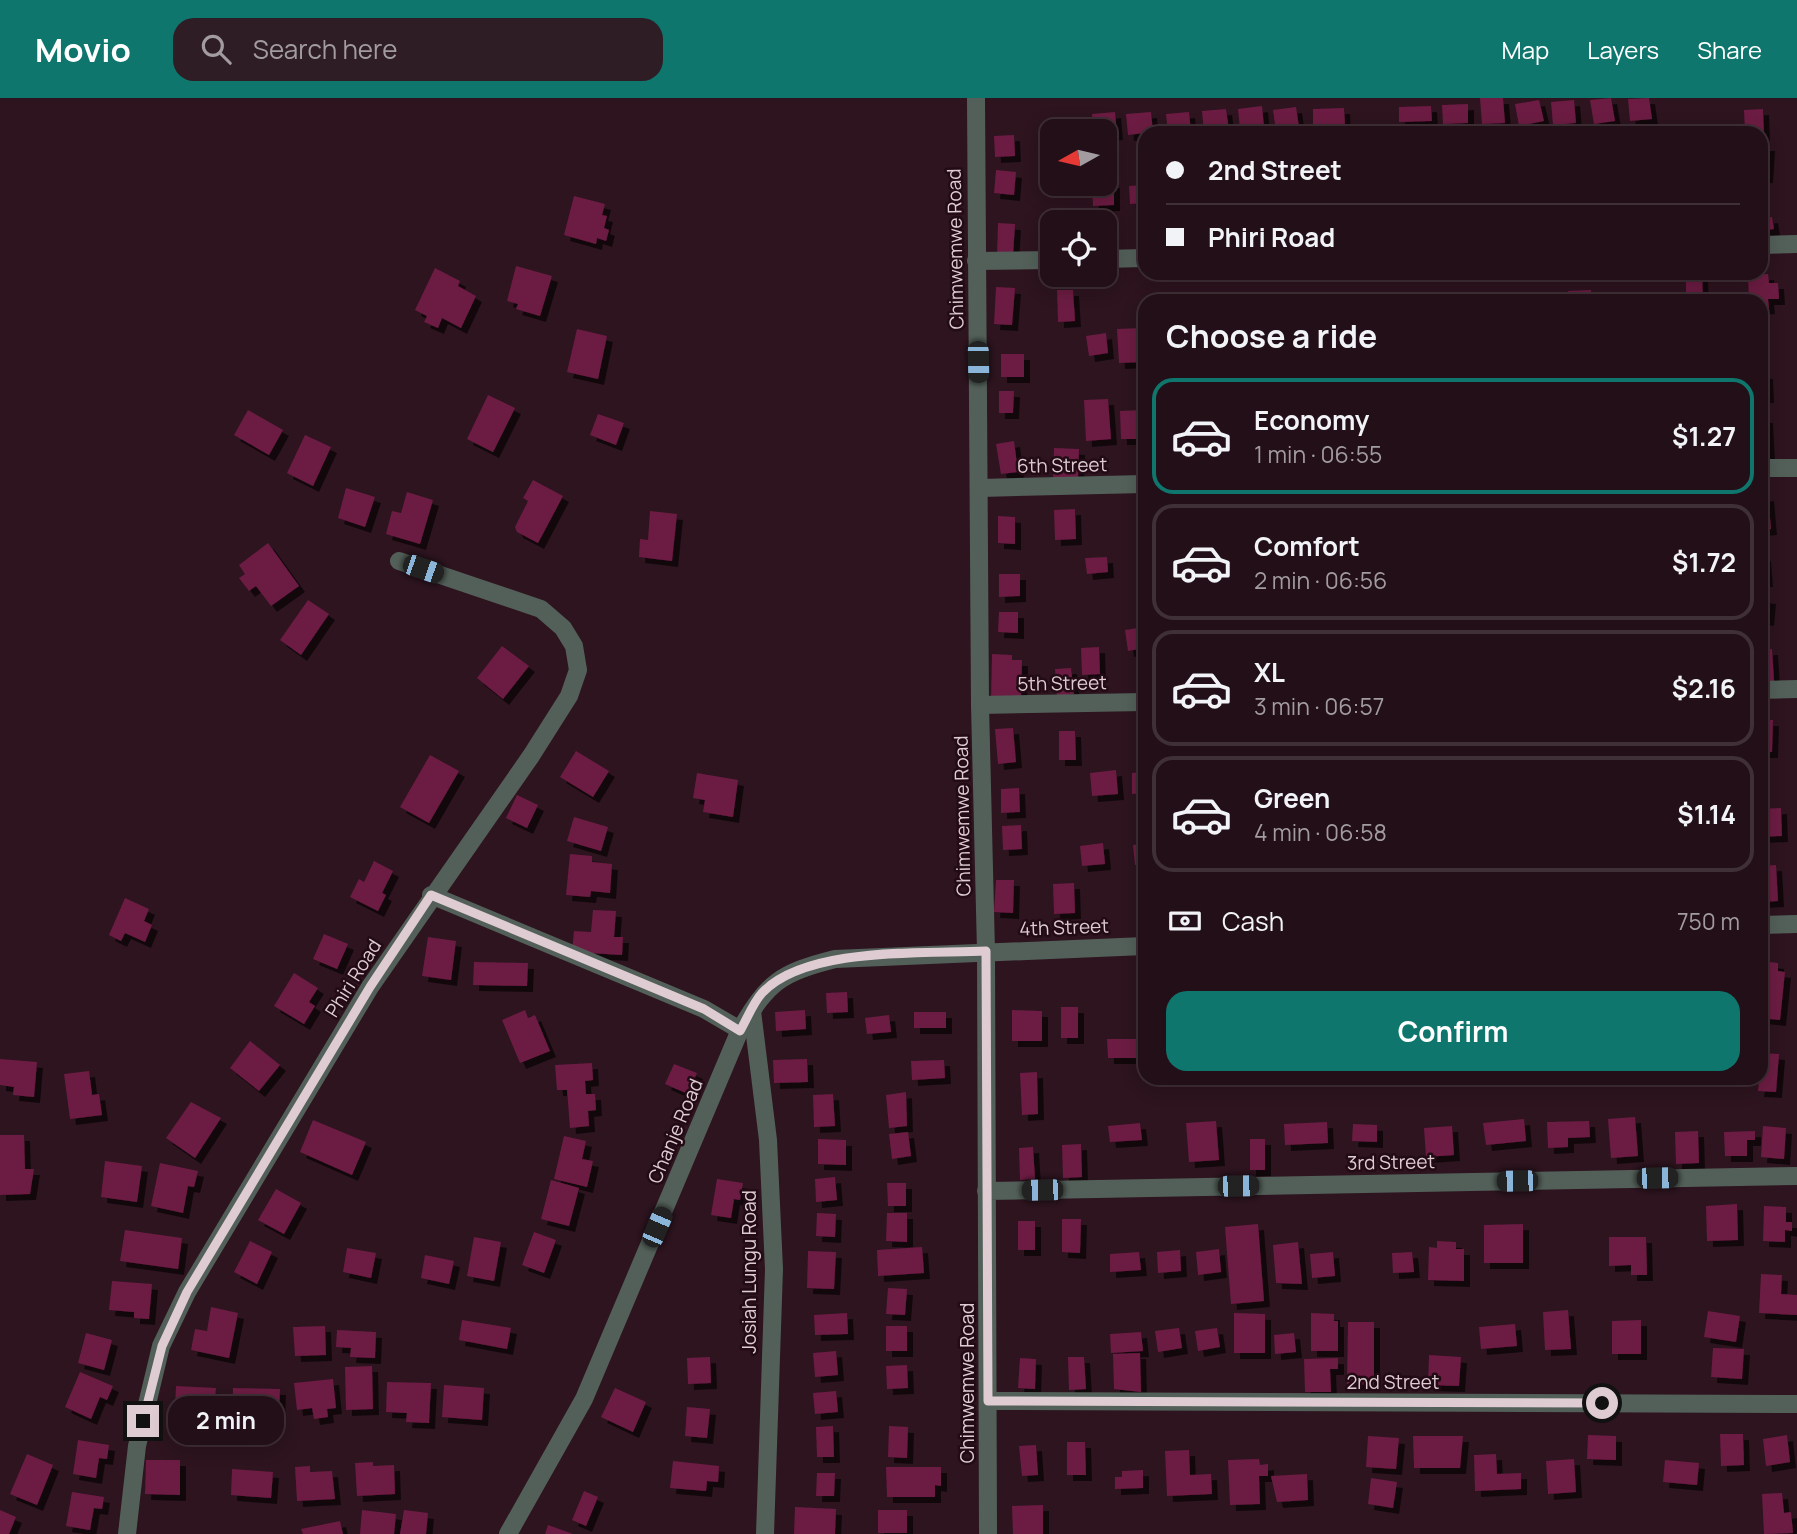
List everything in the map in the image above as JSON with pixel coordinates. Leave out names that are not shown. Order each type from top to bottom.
[{"type":"street","name":"Chimwemwe Road","points":[[976,98],[980,705],[986,951],[988,1534]]},
{"type":"street","points":[[1768,245],[1797,244]]},
{"type":"street","points":[[1117,259],[1138,258]]},
{"type":"street","points":[[976,261],[1040,260]]},
{"type":"street","points":[[1768,468],[1797,468]]},
{"type":"street","name":"6th Street","points":[[980,488],[1138,484]]},
{"type":"street","name":"Phiri Road","points":[[127,1534],[137,1446],[162,1346],[172,1324],[220,1236],[370,987],[431,895],[531,756],[569,696],[578,670],[577,658],[563,628],[541,609],[399,561]]},
{"type":"street","points":[[1768,690],[1797,689]]},
{"type":"street","name":"5th Street","points":[[980,705],[1138,702]]},
{"type":"street","points":[[431,895],[704,1009],[740,1031]]},
{"type":"street","points":[[1768,925],[1797,924]]},
{"type":"street","name":"4th Street","points":[[986,951],[1138,946]]},
{"type":"street","name":"Chanje Road","points":[[508,1534],[584,1399],[740,1031],[761,994],[794,970],[824,962],[986,951]]},
{"type":"street","name":"Josiah Lungu Road","points":[[752,1011],[768,1140],[774,1269],[765,1534]]},
{"type":"street","name":"3rd Street","points":[[986,1191],[1797,1176]]},
{"type":"street","name":"2nd Street","points":[[988,1401],[1797,1404]]},
{"type":"building","points":[[1480,98],[1503,98],[1505,123],[1482,124]]},
{"type":"building","points":[[1611,98],[1615,121],[1594,124],[1590,100]]},
{"type":"building","points":[[1649,98],[1652,119],[1630,121],[1628,99]]},
{"type":"building","points":[[1539,100],[1544,121],[1519,126],[1515,104]]},
{"type":"building","points":[[1574,100],[1576,123],[1553,125],[1551,102]]},
{"type":"building","points":[[1468,104],[1468,123],[1443,124],[1442,105]]},
{"type":"building","points":[[1262,106],[1264,126],[1240,126],[1238,109]]},
{"type":"building","points":[[1431,106],[1432,121],[1399,122],[1399,107]]},
{"type":"building","points":[[1296,107],[1299,126],[1275,126],[1273,110]]},
{"type":"building","points":[[1344,108],[1345,125],[1313,126],[1313,109]]},
{"type":"building","points":[[1226,109],[1228,126],[1203,126],[1202,111]]},
{"type":"building","points":[[1763,109],[1764,126],[1745,126],[1744,110]]},
{"type":"building","points":[[1115,112],[1116,119],[1092,119],[1092,114]]},
{"type":"building","points":[[1151,112],[1152,126],[1138,126],[1138,134],[1128,135],[1126,114]]},
{"type":"building","points":[[1189,112],[1190,126],[1167,126],[1166,114]]},
{"type":"building","points":[[1014,135],[1015,156],[995,157],[994,136]]},
{"type":"building","points":[[996,170],[1016,172],[1014,195],[994,193]]},
{"type":"building","points":[[1138,185],[1138,203],[1130,204],[1129,186]]},
{"type":"building","points":[[574,196],[605,204],[602,215],[607,216],[604,228],[609,230],[606,241],[597,238],[596,244],[564,235]]},
{"type":"building","points":[[1093,196],[1114,196],[1114,205],[1093,206]]},
{"type":"building","points":[[1772,217],[1774,229],[1768,230],[1768,218]]},
{"type":"building","points":[[998,223],[1015,224],[1013,256],[997,255]]},
{"type":"building","points":[[516,266],[552,276],[540,316],[516,309],[518,304],[507,301]]},
{"type":"building","points":[[435,268],[460,281],[458,286],[476,296],[461,328],[442,318],[438,328],[424,322],[427,316],[415,310]]},
{"type":"building","points":[[1768,274],[1769,283],[1778,283],[1779,299],[1768,299],[1768,294],[1749,294],[1748,280],[1768,280]]},
{"type":"building","points":[[1686,280],[1702,280],[1703,294],[1686,294]]},
{"type":"building","points":[[996,287],[1015,288],[1012,325],[994,324]]},
{"type":"building","points":[[1057,290],[1073,290],[1075,321],[1058,322]]},
{"type":"building","points":[[1591,290],[1591,294],[1568,294],[1568,291]]},
{"type":"building","points":[[1138,328],[1138,362],[1119,363],[1117,329]]},
{"type":"building","points":[[577,329],[607,336],[598,379],[567,372]]},
{"type":"building","points":[[1106,333],[1108,353],[1089,356],[1086,336]]},
{"type":"building","points":[[1001,354],[1024,354],[1024,377],[1001,377]]},
{"type":"building","points":[[999,391],[1014,391],[1013,413],[999,413]]},
{"type":"building","points":[[488,395],[515,408],[493,452],[467,439]]},
{"type":"building","points":[[1108,399],[1111,439],[1086,441],[1084,400]]},
{"type":"building","points":[[248,410],[283,430],[269,455],[234,435]]},
{"type":"building","points":[[1138,410],[1138,439],[1121,439],[1120,411]]},
{"type":"building","points":[[598,414],[624,423],[616,445],[590,435]]},
{"type":"building","points":[[305,435],[331,447],[313,486],[287,473]]},
{"type":"building","points":[[1014,441],[1018,472],[1001,474],[996,444]]},
{"type":"building","points":[[1054,448],[1079,449],[1078,480],[1053,479]]},
{"type":"building","points":[[533,480],[563,496],[538,543],[517,532],[515,527],[528,501],[523,498]]},
{"type":"building","points":[[346,488],[375,497],[365,527],[338,518]]},
{"type":"building","points":[[407,492],[433,500],[420,544],[386,534],[392,511],[401,513]]},
{"type":"building","points":[[1768,495],[1771,529],[1768,529]]},
{"type":"building","points":[[1075,509],[1076,539],[1055,540],[1054,510]]},
{"type":"building","points":[[650,511],[677,514],[672,561],[639,557],[640,539],[648,540]]},
{"type":"building","points":[[998,516],[1015,517],[1015,544],[998,543]]},
{"type":"building","points":[[268,543],[299,586],[271,606],[256,586],[249,591],[239,578],[245,574],[239,565]]},
{"type":"building","points":[[1107,557],[1108,572],[1087,574],[1085,558]]},
{"type":"building","points":[[999,574],[1020,574],[1020,596],[999,597]]},
{"type":"building","points":[[308,600],[329,614],[301,655],[280,640]]},
{"type":"building","points":[[999,612],[1018,612],[1018,633],[998,632]]},
{"type":"building","points":[[1138,628],[1138,649],[1128,651],[1125,630]]},
{"type":"building","points":[[502,646],[529,666],[503,699],[477,678]]},
{"type":"building","points":[[1099,647],[1100,674],[1082,675],[1081,648]]},
{"type":"building","points":[[1768,649],[1772,649],[1774,681],[1768,681]]},
{"type":"building","points":[[992,654],[1012,655],[1012,660],[1022,660],[1021,699],[991,698]]},
{"type":"building","points":[[1071,668],[1074,694],[1057,696],[1055,669]]},
{"type":"building","points":[[1768,720],[1773,720],[1772,752],[1768,752]]},
{"type":"building","points":[[1013,728],[1016,762],[998,764],[995,729]]},
{"type":"building","points":[[1059,731],[1075,731],[1076,760],[1059,760]]},
{"type":"building","points":[[576,751],[609,771],[593,797],[560,777]]},
{"type":"building","points":[[430,755],[459,771],[429,823],[400,807]]},
{"type":"building","points":[[1116,770],[1118,794],[1092,796],[1090,773]]},
{"type":"building","points":[[1138,772],[1138,794],[1132,794],[1132,773]]},
{"type":"building","points":[[697,773],[738,780],[733,817],[703,812],[705,800],[693,798]]},
{"type":"building","points":[[1019,788],[1020,812],[1001,813],[1001,789]]},
{"type":"building","points":[[517,795],[538,805],[527,828],[506,818]]},
{"type":"building","points":[[1781,808],[1782,836],[1768,837],[1768,809]]},
{"type":"building","points":[[574,817],[608,827],[601,851],[567,841]]},
{"type":"building","points":[[1021,825],[1022,849],[1003,850],[1002,826]]},
{"type":"building","points":[[1103,843],[1105,864],[1082,866],[1080,846]]},
{"type":"building","points":[[1133,845],[1138,845],[1138,865],[1135,865]]},
{"type":"building","points":[[570,854],[592,856],[592,862],[612,864],[610,893],[591,891],[590,897],[566,895]]},
{"type":"building","points":[[374,861],[393,871],[382,893],[386,895],[378,911],[350,897],[359,879],[364,882]]},
{"type":"building","points":[[1776,865],[1778,901],[1768,902],[1768,866]]},
{"type":"building","points":[[996,880],[1014,880],[1013,913],[994,912]]},
{"type":"building","points":[[1074,883],[1075,913],[1054,914],[1053,884]]},
{"type":"building","points":[[125,898],[149,909],[144,921],[152,925],[145,942],[125,933],[121,941],[109,935]]},
{"type":"building","points":[[593,910],[616,911],[614,937],[623,937],[622,955],[572,952],[574,931],[591,932]]},
{"type":"building","points":[[324,934],[348,944],[337,969],[313,959]]},
{"type":"building","points":[[428,937],[456,941],[451,980],[422,976]]},
{"type":"building","points":[[474,962],[528,963],[527,986],[473,985]]},
{"type":"building","points":[[1768,962],[1778,963],[1778,971],[1785,972],[1780,1020],[1768,1019]]},
{"type":"building","points":[[294,973],[318,988],[309,1002],[315,1006],[304,1024],[274,1006]]},
{"type":"building","points":[[847,992],[848,1012],[827,1013],[826,993]]},
{"type":"building","points":[[1061,1007],[1078,1007],[1078,1038],[1061,1038]]},
{"type":"building","points":[[525,1010],[528,1018],[535,1015],[550,1051],[520,1063],[502,1020]]},
{"type":"building","points":[[805,1010],[806,1029],[776,1031],[775,1012]]},
{"type":"building","points":[[1012,1010],[1042,1011],[1042,1041],[1012,1041]]},
{"type":"building","points":[[914,1012],[946,1012],[946,1028],[914,1028]]},
{"type":"building","points":[[889,1015],[891,1032],[867,1034],[865,1018]]},
{"type":"building","points":[[1107,1039],[1138,1039],[1138,1058],[1108,1058]]},
{"type":"building","points":[[250,1041],[280,1065],[259,1091],[230,1068]]},
{"type":"building","points":[[1768,1053],[1779,1054],[1776,1092],[1758,1091],[1759,1085],[1768,1085]]},
{"type":"building","points":[[0,1059],[37,1062],[34,1097],[13,1095],[14,1087],[0,1085]]},
{"type":"building","points":[[807,1059],[808,1082],[774,1083],[773,1060]]},
{"type":"building","points":[[944,1060],[945,1078],[912,1080],[911,1061]]},
{"type":"building","points":[[592,1063],[593,1080],[585,1081],[586,1094],[595,1094],[596,1110],[588,1111],[589,1126],[570,1128],[567,1090],[557,1090],[555,1065]]},
{"type":"building","points":[[674,1064],[697,1073],[688,1094],[665,1084]]},
{"type":"building","points":[[89,1071],[92,1095],[99,1094],[102,1115],[70,1119],[64,1074]]},
{"type":"building","points":[[1037,1072],[1038,1114],[1022,1115],[1020,1073]]},
{"type":"building","points":[[906,1092],[907,1126],[889,1128],[886,1095]]},
{"type":"building","points":[[833,1094],[835,1126],[814,1127],[813,1095]]},
{"type":"building","points":[[191,1102],[221,1118],[195,1158],[166,1138]]},
{"type":"building","points":[[1635,1117],[1638,1156],[1611,1158],[1608,1119]]},
{"type":"building","points":[[1524,1119],[1526,1141],[1486,1145],[1483,1123]]},
{"type":"building","points":[[313,1120],[366,1142],[352,1175],[300,1152]]},
{"type":"building","points":[[1216,1121],[1219,1160],[1189,1162],[1186,1123]]},
{"type":"building","points":[[1589,1121],[1590,1137],[1568,1138],[1568,1147],[1548,1148],[1547,1122]]},
{"type":"building","points":[[1327,1122],[1328,1143],[1285,1145],[1284,1124]]},
{"type":"building","points":[[1140,1123],[1142,1140],[1110,1142],[1108,1126]]},
{"type":"building","points":[[1353,1124],[1377,1125],[1377,1142],[1352,1141]]},
{"type":"building","points":[[1452,1126],[1454,1155],[1426,1157],[1424,1128]]},
{"type":"building","points":[[1763,1126],[1786,1128],[1784,1159],[1761,1157]]},
{"type":"building","points":[[1698,1131],[1699,1163],[1676,1164],[1675,1132]]},
{"type":"building","points":[[1755,1131],[1755,1140],[1747,1140],[1747,1156],[1725,1156],[1724,1132]]},
{"type":"building","points":[[908,1132],[911,1156],[892,1159],[889,1134]]},
{"type":"building","points":[[0,1135],[24,1135],[25,1169],[34,1169],[30,1194],[0,1195]]},
{"type":"building","points":[[564,1136],[586,1141],[582,1159],[593,1161],[587,1187],[554,1179]]},
{"type":"building","points":[[818,1139],[846,1140],[846,1165],[818,1164]]},
{"type":"building","points":[[1250,1139],[1265,1139],[1265,1170],[1250,1170]]},
{"type":"building","points":[[1081,1144],[1082,1177],[1063,1178],[1062,1145]]},
{"type":"building","points":[[1033,1147],[1035,1179],[1020,1180],[1019,1148]]},
{"type":"building","points":[[105,1161],[142,1166],[137,1202],[101,1197]]},
{"type":"building","points":[[160,1163],[198,1171],[194,1187],[188,1186],[183,1213],[151,1206]]},
{"type":"building","points":[[835,1177],[837,1200],[816,1202],[815,1179]]},
{"type":"building","points":[[717,1179],[743,1183],[740,1200],[734,1199],[731,1218],[711,1215]]},
{"type":"building","points":[[551,1180],[579,1188],[569,1226],[541,1219]]},
{"type":"building","points":[[887,1183],[906,1183],[906,1206],[888,1206]]},
{"type":"building","points":[[276,1189],[301,1203],[284,1234],[258,1220]]},
{"type":"building","points":[[1737,1204],[1738,1240],[1707,1241],[1706,1206]]},
{"type":"building","points":[[1764,1206],[1786,1207],[1786,1222],[1792,1222],[1792,1231],[1785,1230],[1785,1242],[1763,1241]]},
{"type":"building","points":[[817,1213],[836,1214],[835,1237],[816,1236]]},
{"type":"building","points":[[887,1213],[907,1213],[907,1242],[886,1241]]},
{"type":"building","points":[[1062,1219],[1081,1219],[1080,1253],[1062,1252]]},
{"type":"building","points":[[1018,1221],[1035,1221],[1035,1250],[1018,1250]]},
{"type":"building","points":[[1258,1224],[1264,1301],[1231,1304],[1225,1227]]},
{"type":"building","points":[[1523,1224],[1523,1263],[1484,1263],[1484,1225]]},
{"type":"building","points":[[125,1230],[182,1238],[178,1269],[120,1261]]},
{"type":"building","points":[[534,1232],[556,1240],[544,1273],[522,1265]]},
{"type":"building","points":[[474,1237],[501,1242],[494,1281],[467,1276]]},
{"type":"building","points":[[1609,1237],[1646,1237],[1647,1275],[1631,1275],[1631,1265],[1609,1266]]},
{"type":"building","points":[[250,1241],[272,1252],[257,1284],[234,1272]]},
{"type":"building","points":[[1437,1241],[1456,1242],[1456,1249],[1464,1249],[1464,1281],[1428,1280],[1429,1247],[1437,1248]]},
{"type":"building","points":[[1298,1242],[1302,1284],[1276,1283],[1273,1245]]},
{"type":"building","points":[[922,1247],[924,1273],[878,1276],[877,1250]]},
{"type":"building","points":[[347,1248],[376,1253],[371,1278],[343,1272]]},
{"type":"building","points":[[1219,1249],[1221,1272],[1198,1275],[1196,1252]]},
{"type":"building","points":[[1180,1250],[1181,1271],[1158,1273],[1157,1252]]},
{"type":"building","points":[[808,1251],[836,1252],[834,1289],[807,1288]]},
{"type":"building","points":[[1139,1252],[1141,1270],[1110,1272],[1110,1254]]},
{"type":"building","points":[[1333,1252],[1335,1276],[1312,1278],[1310,1254]]},
{"type":"building","points":[[1412,1252],[1414,1272],[1393,1273],[1392,1253]]},
{"type":"building","points":[[425,1255],[454,1261],[449,1284],[421,1278]]},
{"type":"building","points":[[1761,1274],[1782,1275],[1781,1294],[1797,1295],[1797,1315],[1759,1313]]},
{"type":"building","points":[[112,1281],[152,1284],[149,1319],[134,1318],[134,1312],[109,1310]]},
{"type":"building","points":[[888,1288],[907,1289],[905,1315],[886,1314]]},
{"type":"building","points":[[211,1307],[238,1313],[229,1358],[191,1350],[195,1329],[207,1331]]},
{"type":"building","points":[[1568,1310],[1571,1349],[1545,1350],[1543,1312]]},
{"type":"building","points":[[1708,1311],[1740,1316],[1736,1342],[1704,1337]]},
{"type":"building","points":[[847,1313],[848,1334],[815,1335],[814,1315]]},
{"type":"building","points":[[1234,1313],[1265,1314],[1265,1353],[1234,1353]]},
{"type":"building","points":[[1311,1313],[1334,1314],[1334,1321],[1338,1321],[1338,1351],[1311,1351]]},
{"type":"building","points":[[462,1320],[511,1328],[507,1349],[459,1340]]},
{"type":"building","points":[[1641,1320],[1641,1354],[1612,1354],[1612,1321]]},
{"type":"building","points":[[1348,1322],[1374,1322],[1374,1385],[1347,1384]]},
{"type":"building","points":[[1515,1324],[1517,1346],[1481,1349],[1479,1327]]},
{"type":"building","points":[[325,1326],[326,1355],[295,1356],[293,1327]]},
{"type":"building","points":[[886,1326],[907,1326],[907,1351],[886,1351]]},
{"type":"building","points":[[1179,1328],[1182,1348],[1158,1352],[1155,1331]]},
{"type":"building","points":[[1217,1328],[1220,1347],[1198,1351],[1195,1331]]},
{"type":"building","points":[[337,1330],[376,1332],[375,1358],[350,1357],[351,1348],[336,1347]]},
{"type":"building","points":[[1141,1332],[1143,1351],[1111,1353],[1110,1334]]},
{"type":"building","points":[[86,1333],[112,1340],[104,1370],[78,1363]]},
{"type":"building","points":[[1294,1333],[1296,1352],[1275,1354],[1274,1335]]},
{"type":"building","points":[[1713,1348],[1744,1349],[1742,1379],[1711,1377]]},
{"type":"building","points":[[836,1351],[838,1375],[815,1377],[813,1353]]},
{"type":"building","points":[[1140,1353],[1141,1392],[1114,1389],[1113,1354]]},
{"type":"building","points":[[1429,1355],[1461,1357],[1459,1386],[1428,1385]]},
{"type":"building","points":[[710,1357],[711,1383],[688,1384],[687,1358]]},
{"type":"building","points":[[1068,1357],[1084,1357],[1086,1389],[1069,1390]]},
{"type":"building","points":[[1020,1358],[1036,1359],[1035,1389],[1018,1388]]},
{"type":"building","points":[[1338,1358],[1338,1369],[1330,1369],[1331,1392],[1305,1392],[1304,1359]]},
{"type":"building","points":[[907,1365],[908,1388],[887,1389],[886,1366]]},
{"type":"building","points":[[372,1366],[373,1409],[346,1410],[345,1367]]},
{"type":"building","points":[[80,1372],[113,1386],[107,1400],[100,1397],[91,1419],[65,1407]]},
{"type":"building","points":[[333,1379],[336,1408],[327,1409],[328,1417],[314,1419],[312,1408],[297,1410],[294,1383]]},
{"type":"building","points":[[387,1382],[431,1383],[429,1423],[406,1422],[407,1413],[386,1412]]},
{"type":"building","points":[[444,1385],[484,1388],[482,1420],[442,1417]]},
{"type":"building","points":[[176,1386],[216,1388],[214,1411],[175,1409]]},
{"type":"building","points":[[233,1388],[280,1389],[279,1414],[249,1414],[249,1420],[232,1419]]},
{"type":"building","points":[[615,1388],[646,1402],[633,1432],[601,1417]]},
{"type":"building","points":[[836,1391],[838,1412],[815,1414],[813,1393]]},
{"type":"building","points":[[687,1407],[710,1409],[707,1438],[685,1436]]},
{"type":"building","points":[[833,1426],[834,1457],[817,1457],[816,1427]]},
{"type":"building","points":[[889,1426],[908,1427],[907,1458],[888,1457]]},
{"type":"building","points":[[1720,1434],[1743,1434],[1744,1465],[1721,1466]]},
{"type":"building","points":[[1588,1435],[1616,1436],[1616,1460],[1587,1459]]},
{"type":"building","points":[[1787,1435],[1790,1462],[1766,1466],[1763,1439]]},
{"type":"building","points":[[1368,1436],[1399,1438],[1396,1469],[1366,1467]]},
{"type":"building","points":[[1413,1436],[1463,1436],[1460,1468],[1414,1468]]},
{"type":"building","points":[[78,1440],[109,1445],[107,1459],[99,1458],[96,1478],[73,1474]]},
{"type":"building","points":[[1067,1442],[1085,1442],[1086,1475],[1067,1475]]},
{"type":"building","points":[[1036,1445],[1038,1475],[1022,1476],[1019,1446]]},
{"type":"building","points":[[1189,1450],[1190,1475],[1211,1474],[1212,1494],[1167,1496],[1165,1451]]},
{"type":"building","points":[[27,1454],[53,1465],[37,1505],[10,1494]]},
{"type":"building","points":[[1496,1454],[1497,1474],[1521,1473],[1521,1489],[1475,1491],[1474,1455]]},
{"type":"building","points":[[1259,1459],[1260,1465],[1268,1464],[1268,1476],[1259,1476],[1260,1504],[1230,1505],[1228,1460]]},
{"type":"building","points":[[1574,1459],[1576,1492],[1548,1494],[1546,1461]]},
{"type":"building","points":[[146,1460],[180,1460],[180,1495],[145,1494]]},
{"type":"building","points":[[1665,1460],[1699,1463],[1697,1485],[1663,1482]]},
{"type":"building","points":[[673,1461],[719,1466],[718,1482],[707,1481],[706,1491],[670,1488]]},
{"type":"building","points":[[373,1462],[373,1466],[394,1465],[395,1494],[357,1496],[355,1463]]},
{"type":"building","points":[[310,1466],[310,1472],[332,1471],[335,1499],[297,1501],[295,1467]]},
{"type":"building","points":[[886,1467],[941,1467],[941,1486],[935,1485],[935,1497],[887,1497]]},
{"type":"building","points":[[232,1469],[273,1472],[271,1498],[231,1495]]},
{"type":"building","points":[[1143,1470],[1143,1488],[1115,1489],[1115,1477],[1122,1477],[1122,1471]]},
{"type":"building","points":[[817,1473],[835,1473],[834,1496],[816,1496]]},
{"type":"building","points":[[1307,1474],[1308,1500],[1277,1502],[1271,1476]]},
{"type":"building","points":[[1371,1478],[1397,1482],[1393,1508],[1368,1504]]},
{"type":"building","points":[[584,1491],[598,1497],[586,1526],[572,1520]]},
{"type":"building","points":[[72,1492],[104,1497],[102,1509],[94,1508],[90,1530],[66,1526]]},
{"type":"building","points":[[1782,1493],[1784,1513],[1791,1512],[1793,1533],[1764,1534],[1762,1494]]},
{"type":"building","points":[[1043,1505],[1043,1534],[1013,1534],[1012,1506]]},
{"type":"building","points":[[795,1507],[836,1509],[835,1534],[794,1534]]},
{"type":"building","points":[[0,1510],[16,1517],[9,1534],[0,1534]]},
{"type":"building","points":[[362,1510],[396,1514],[394,1534],[360,1534]]},
{"type":"building","points":[[404,1510],[428,1513],[426,1534],[400,1534]]},
{"type":"building","points":[[878,1510],[907,1510],[907,1533],[878,1533]]},
{"type":"building","points":[[340,1521],[343,1534],[303,1534],[301,1529]]},
{"type":"building","points":[[548,1525],[573,1534],[545,1534]]},
{"type":"route","points":[[143,1421],[162,1346],[187,1292],[370,987],[431,895],[704,1009],[740,1031],[761,994],[794,970],[835,959],[986,951],[988,1401],[1602,1403]]}]
